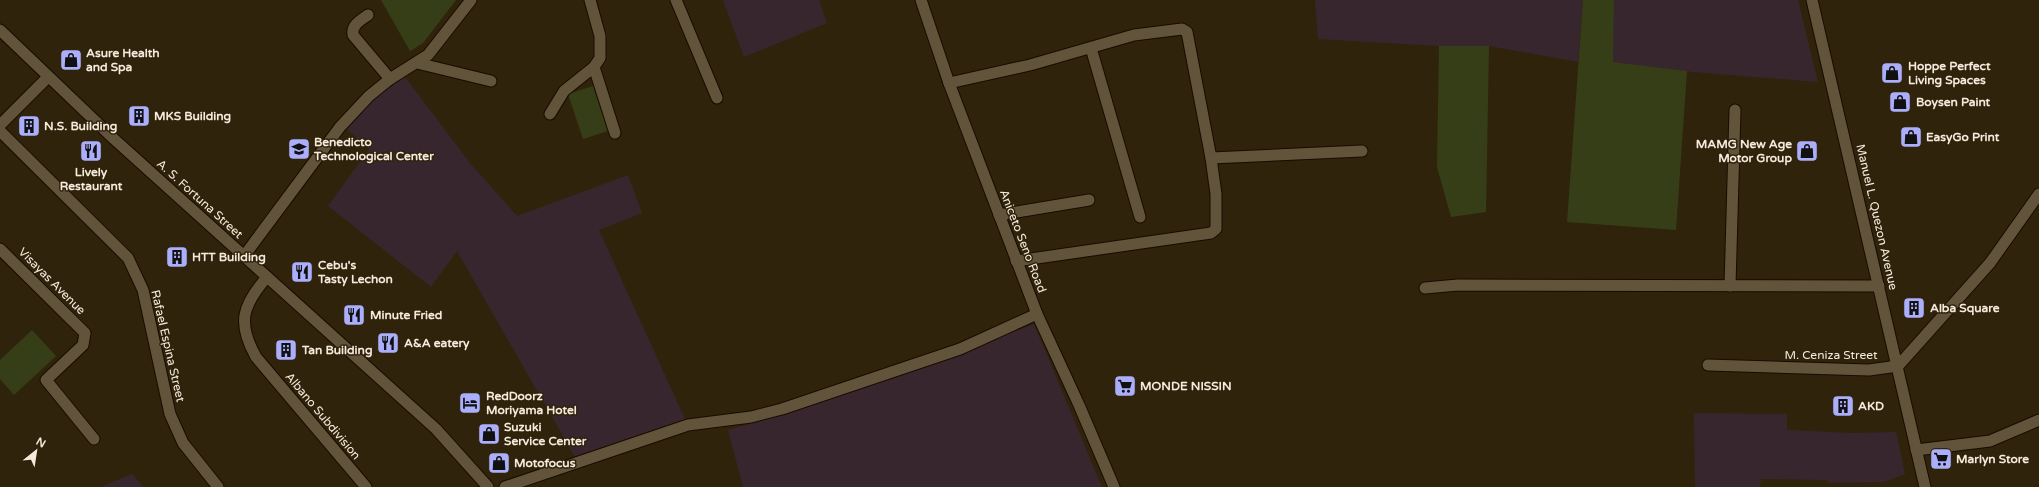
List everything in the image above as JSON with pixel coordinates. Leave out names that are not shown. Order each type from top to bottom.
[{"type":"street","points":[[244,256],[340,127],[369,96],[390,79],[428,55],[470,0]]},
{"type":"street","points":[[550,114],[564,91],[594,67],[600,58],[600,36],[590,0]]},
{"type":"street","points":[[676,0],[717,98]]},
{"type":"street","name":"Aniceto Seno Road","points":[[921,0],[949,83],[1037,314],[1079,405],[1114,487]]},
{"type":"street","name":"Manuel L. Quezon Avenue","points":[[1812,0],[1925,487]]},
{"type":"street","points":[[368,15],[356,24],[353,32],[354,36],[390,79]]},
{"type":"street","points":[[949,83],[1030,65],[1134,36],[1182,29],[1187,32],[1211,158],[1216,194],[1216,228],[1211,233],[1016,261]]},
{"type":"street","name":"A. S. Fortuna Street","points":[[0,30],[48,78],[436,429],[488,487]]},
{"type":"street","points":[[1091,48],[1140,217]]},
{"type":"street","points":[[417,63],[491,81]]},
{"type":"street","points":[[594,67],[615,133]]},
{"type":"street","points":[[0,125],[48,78]]},
{"type":"street","points":[[1730,286],[1736,110]]},
{"type":"street","name":"Rafael Espina Street","points":[[0,131],[128,258],[143,290],[170,414],[183,443],[218,487]]},
{"type":"street","points":[[1211,158],[1362,151]]},
{"type":"street","points":[[1898,366],[1990,263],[2039,194]]},
{"type":"street","points":[[999,215],[1089,200]]},
{"type":"street","name":"Visayas Avenue","points":[[0,249],[85,333],[83,345],[46,380],[94,439]]},
{"type":"street","name":"Albano Subdivision","points":[[267,277],[250,297],[244,313],[244,331],[250,346],[256,358],[366,487]]},
{"type":"street","points":[[1426,288],[1458,285],[1878,286]]},
{"type":"street","points":[[505,487],[688,425],[751,418],[782,409],[960,349],[1037,314]]},
{"type":"street","name":"M. Ceniza Street","points":[[1708,365],[1869,370],[1898,366]]},
{"type":"street","points":[[1916,450],[1990,441],[2039,420]]},
{"type":"shaded area","points":[[723,0],[819,0],[827,23],[744,57]]},
{"type":"shaded area","points":[[1315,0],[1583,0],[1578,62],[1489,46],[1439,46],[1318,39]]},
{"type":"shaded area","points":[[1614,0],[1798,0],[1818,82],[1693,72],[1612,62]]},
{"type":"shaded area","points":[[405,77],[470,163],[517,216],[628,175],[642,213],[599,230],[685,419],[639,437],[575,457],[457,251],[431,287],[328,206],[369,149],[346,128],[376,97]]},
{"type":"shaded area","points":[[1034,324],[1102,487],[743,487],[728,430],[793,412],[794,406],[919,368]]},
{"type":"shaded area","points":[[1694,413],[1787,414],[1787,430],[1851,433],[1896,432],[1905,474],[1884,482],[1830,483],[1827,480],[1761,479],[1760,487],[1695,487]]},
{"type":"shaded area","points":[[132,474],[143,487],[101,487]]},
{"type":"green space","points":[[381,0],[456,0],[423,43],[410,51]]},
{"type":"green space","points":[[1583,0],[1614,0],[1613,62],[1687,71],[1676,230],[1567,222]]},
{"type":"green space","points":[[1439,46],[1489,46],[1486,212],[1451,217],[1437,167]]},
{"type":"green space","points":[[593,86],[608,131],[583,139],[568,94]]},
{"type":"green space","points":[[32,330],[56,356],[14,395],[0,379],[0,360]]},
{"type":"place","name":"Asure Health and Spa","points":[[71,60]]},
{"type":"place","name":"Hoppe Perfect Living Spaces","points":[[1892,73]]},
{"type":"place","name":"Boysen Paint","points":[[1900,102]]},
{"type":"place","name":"MKS Building","points":[[139,116]]},
{"type":"place","name":"N.S. Building","points":[[29,126]]},
{"type":"place","name":"EasyGo Print","points":[[1911,137]]},
{"type":"place","name":"Benedicto Technological Center","points":[[299,149]]},
{"type":"place","name":"Lively Restaurant","points":[[91,151]]},
{"type":"place","name":"MAMG New Age Motor Group","points":[[1807,151]]},
{"type":"place","name":"HTT Building","points":[[177,257]]},
{"type":"place","name":"Cebu's Tasty Lechon","points":[[302,272]]},
{"type":"place","name":"Alba Square","points":[[1914,308]]},
{"type":"place","name":"Minute Fried","points":[[354,315]]},
{"type":"place","name":"A&A eatery","points":[[388,343]]},
{"type":"place","name":"Tan Building","points":[[286,350]]},
{"type":"place","name":"MONDE NISSIN","points":[[1125,386]]},
{"type":"place","name":"RedDoorz Moriyama Hotel","points":[[470,403]]},
{"type":"place","name":"AKD","points":[[1843,406]]},
{"type":"place","name":"Suzuki Service Center","points":[[489,434]]},
{"type":"place","name":"Marlyn Store","points":[[1941,459]]},
{"type":"place","name":"Motofocus","points":[[499,463]]}]
